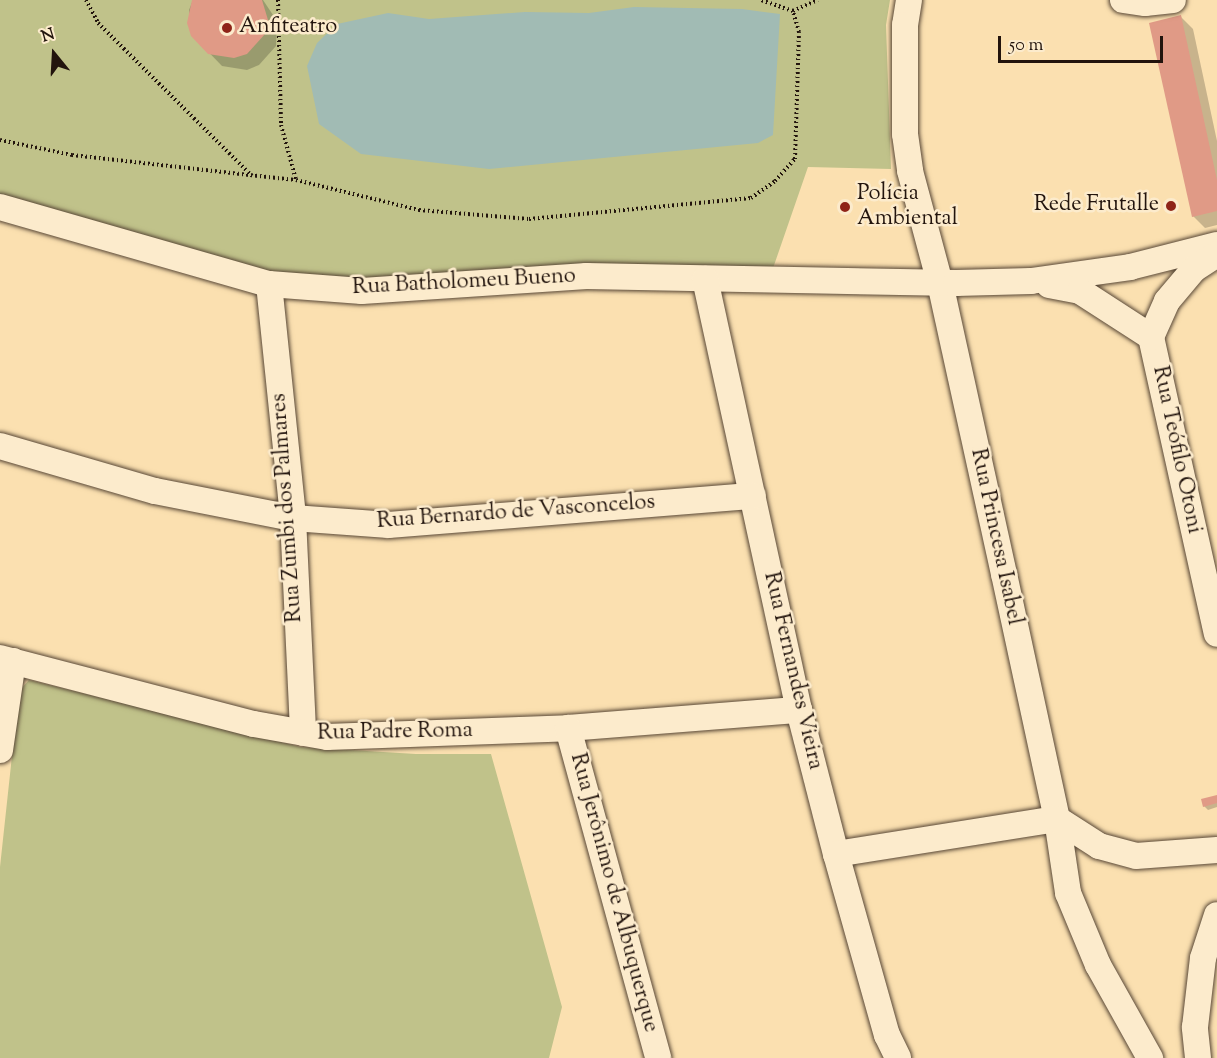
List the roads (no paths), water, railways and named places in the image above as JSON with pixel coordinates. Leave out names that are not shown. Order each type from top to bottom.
[{"type":"street","name":"Rua Princesa Isabel","points":[[909,0],[904,26],[905,134],[910,171],[940,283],[1057,819],[1068,893],[1098,965],[1150,1058]]},
{"type":"street","points":[[1122,0],[1145,3],[1173,0]]},
{"type":"street","name":"Rua Batholomeu Bueno","points":[[0,207],[269,284],[362,291],[586,276],[940,283],[1031,281]]},
{"type":"street","points":[[1031,281],[1130,267],[1217,245]]},
{"type":"street","points":[[1031,281],[1080,291],[1151,337],[1167,301],[1194,269],[1217,254]]},
{"type":"street","name":"Rua Fernandes Vieira","points":[[705,279],[799,710],[836,854],[887,1035],[898,1058]]},
{"type":"street","name":"Rua Zumbi dos Palmares","points":[[269,284],[292,518],[303,734]]},
{"type":"street","name":"Rua Teófilo Otoni","points":[[1151,337],[1217,634]]},
{"type":"street","name":"Rua Bernardo de Vasconcelos","points":[[0,446],[154,491],[292,518],[389,525],[753,496]]},
{"type":"street","points":[[0,750],[7,660]]},
{"type":"street","name":"Rua Padre Roma","points":[[7,660],[303,734],[354,737],[568,729],[799,710]]},
{"type":"street","name":"Rua Jerônimo de Albuquerque","points":[[568,729],[658,1058]]},
{"type":"street","points":[[836,854],[1057,819],[1099,846],[1136,856],[1217,850]]},
{"type":"street","points":[[1198,1058],[1195,1027],[1203,958],[1217,915]]},
{"type":"water","points":[[634,7],[742,9],[780,14],[773,135],[758,143],[489,169],[361,154],[319,124],[307,66],[317,43],[337,24],[388,13],[429,19],[525,12],[589,13]]},
{"type":"place","name":"Anfiteatro","points":[[227,28]]},
{"type":"place","name":"Rede Frutalle","points":[[1171,206]]},
{"type":"place","name":"Polícia Ambiental","points":[[845,207]]}]
